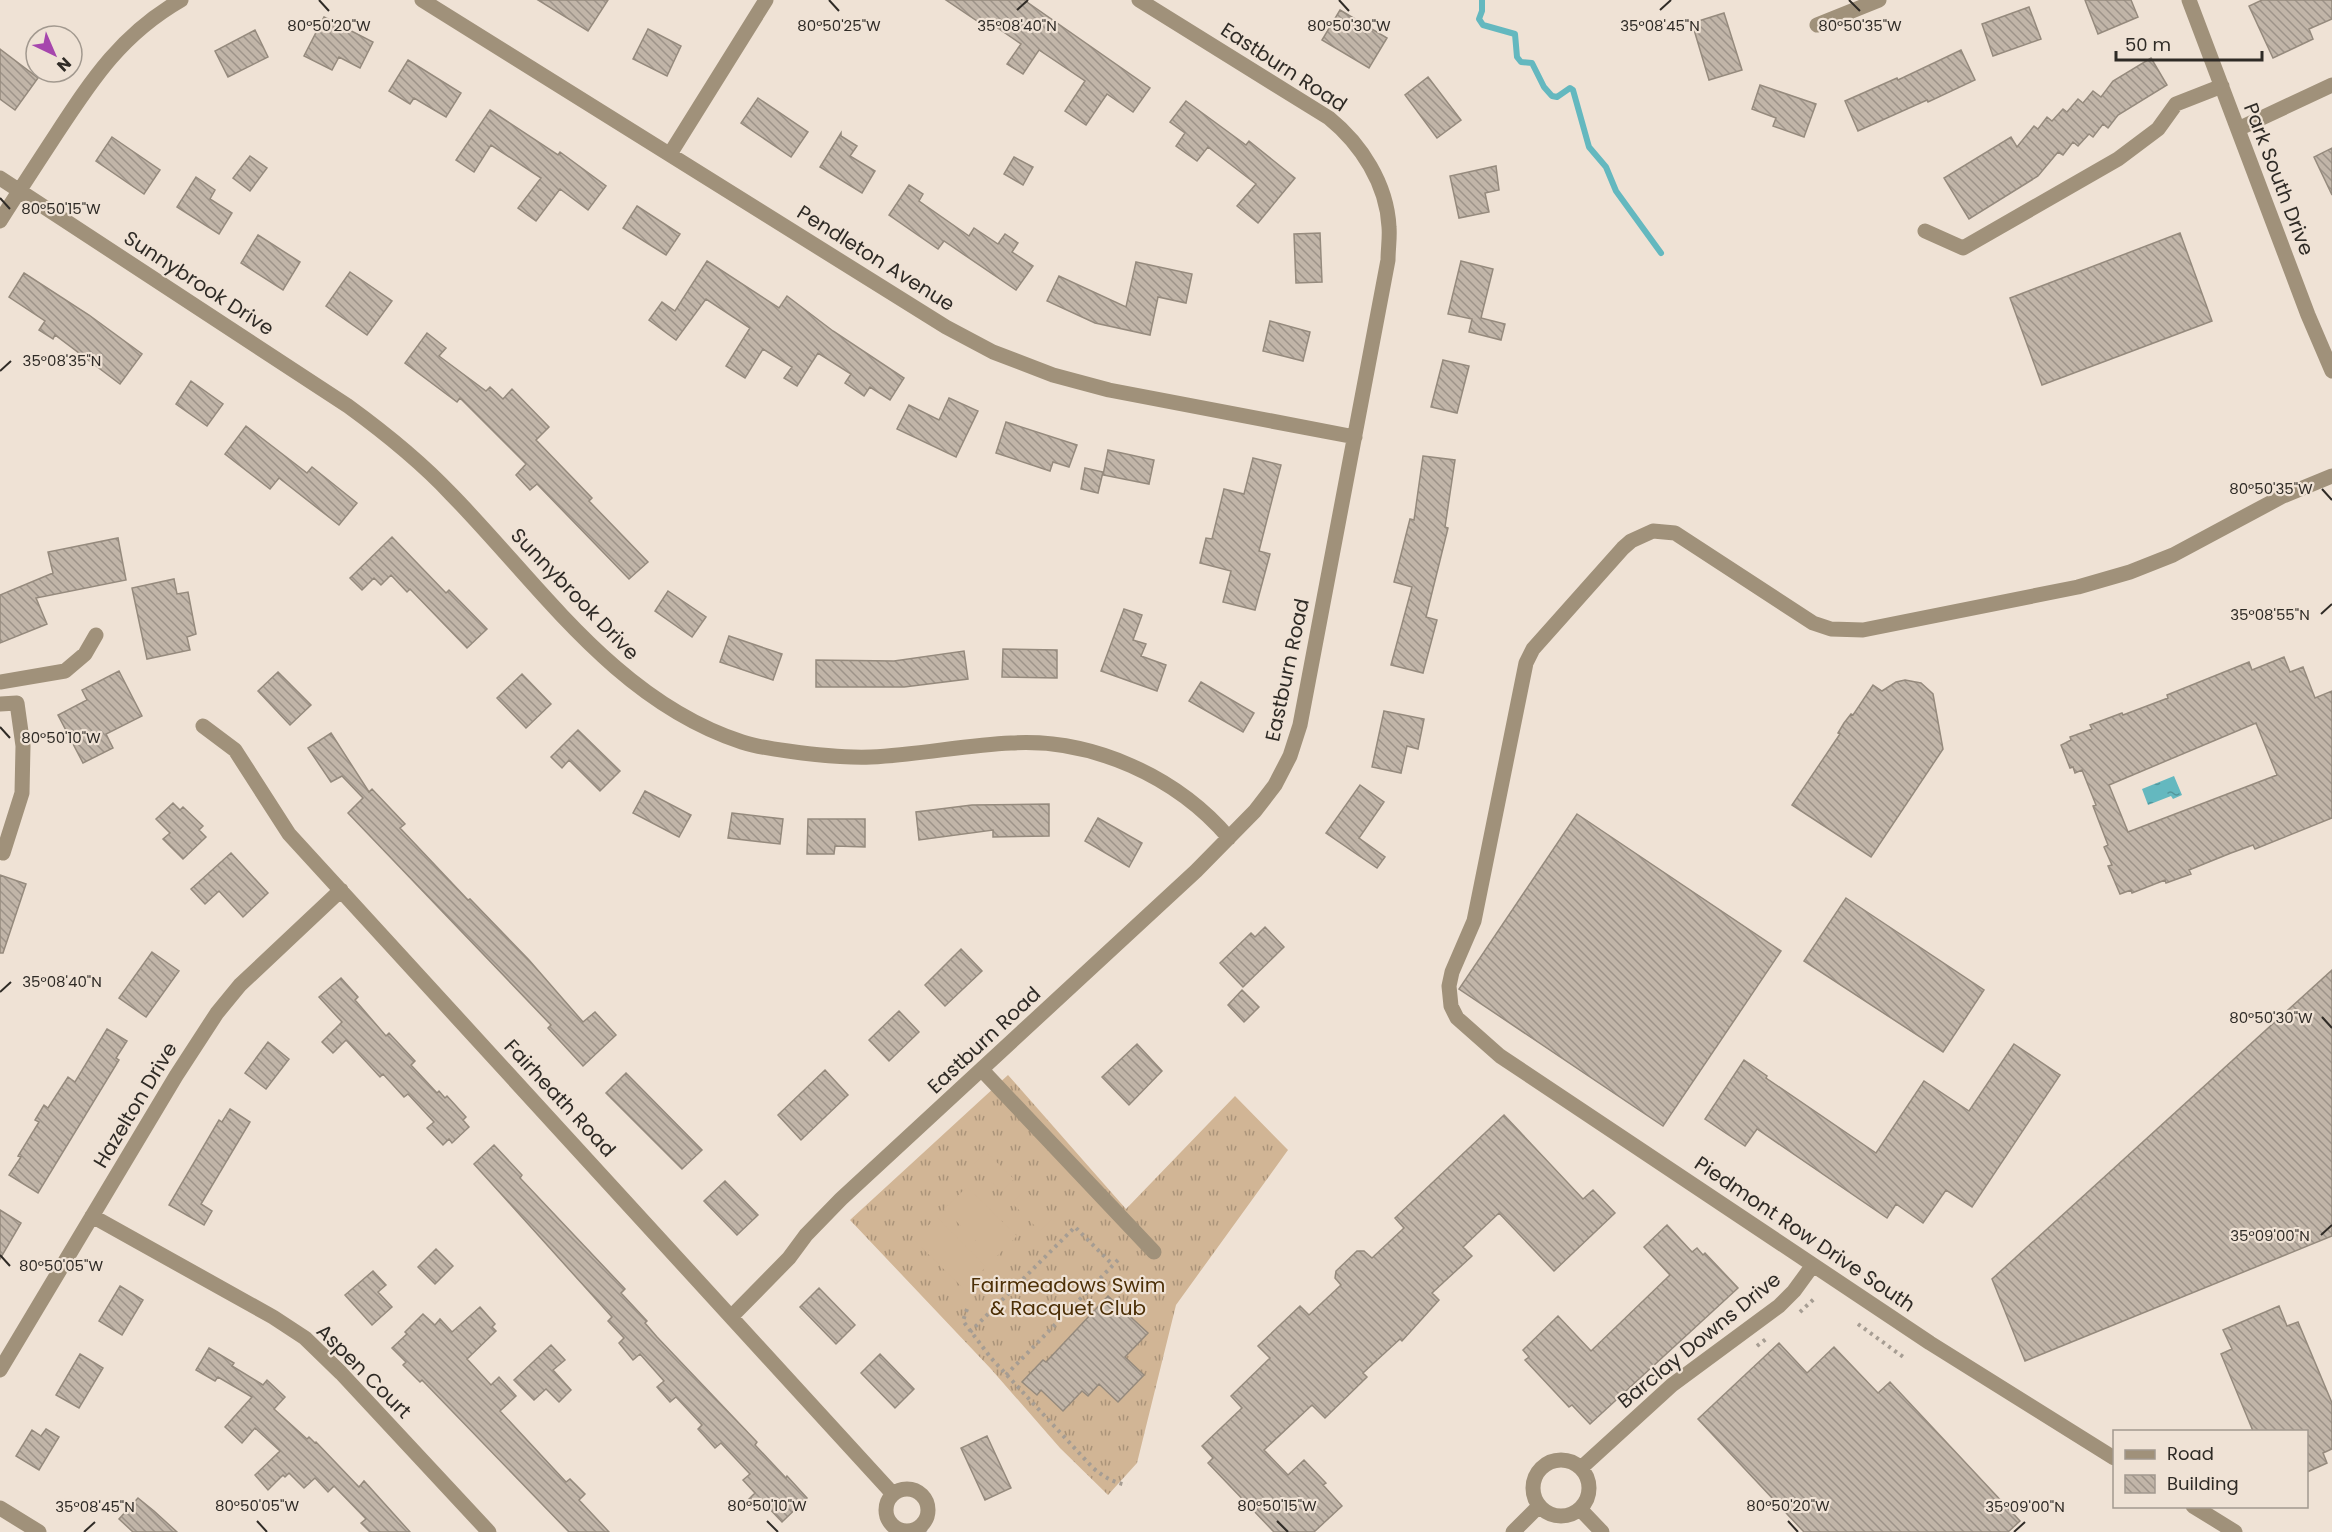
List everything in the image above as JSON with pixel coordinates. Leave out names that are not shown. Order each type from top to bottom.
[{"type":"street","points":[[0,221],[96,74],[122,44],[152,19],[181,0]]},
{"type":"street","name":"Pendleton Avenue","points":[[422,0],[946,327],[1017,363],[1109,390],[1355,437]]},
{"type":"street","points":[[670,154],[766,0]]},
{"type":"street","name":"Eastburn Road","points":[[731,1317],[789,1258],[806,1235],[841,1199],[1196,872],[1255,812],[1275,785],[1290,756],[1300,725],[1388,260],[1387,209],[1377,180],[1363,154],[1329,118],[1139,0]]},
{"type":"street","points":[[1817,25],[1879,0]]},
{"type":"street","name":"Park South Drive","points":[[2189,0],[2308,315],[2332,371]]},
{"type":"street","points":[[2238,129],[2332,85]]},
{"type":"street","points":[[1925,231],[1963,248],[2127,153],[2158,129],[2176,104],[2222,86]]},
{"type":"street","name":"Sunnybrook Drive","points":[[0,178],[375,425],[424,466],[603,658],[638,688],[687,719],[762,748],[827,757],[872,757],[1013,742],[1049,743],[1084,749],[1133,766],[1154,777],[1191,802],[1228,838]]},
{"type":"street","name":"Piedmont Row Drive South","points":[[2113,1457],[1930,1343],[1508,1061],[1477,1037],[1454,1013],[1449,986],[1452,972],[1474,921],[1526,663],[1533,649],[1614,557],[1631,541],[1653,531],[1674,532],[1813,623],[1831,629],[1863,630],[2078,587],[2130,573],[2173,555],[2283,495],[2332,476]]},
{"type":"street","points":[[0,682],[65,671],[85,654],[96,635]]},
{"type":"street","points":[[0,704],[17,703],[23,746],[22,793],[3,853],[0,852]]},
{"type":"street","name":"Fairheath Road","points":[[203,726],[235,750],[285,829],[893,1494]]},
{"type":"street","name":"Hazelton Drive","points":[[0,1370],[176,1076],[219,1009],[240,985],[341,890]]},
{"type":"street","points":[[982,1070],[1154,1252]]},
{"type":"street","name":"Aspen Court","points":[[92,1216],[273,1317],[305,1338],[341,1373],[489,1532]]},
{"type":"street","name":"Barclay Downs Drive","points":[[1581,1468],[1672,1385],[1791,1296],[1812,1265]]},
{"type":"street","points":[[1564,1460],[1581,1468],[1589,1484],[1589,1493],[1580,1509],[1573,1514],[1555,1516],[1539,1506],[1533,1489],[1534,1479],[1546,1464],[1564,1460]]},
{"type":"street","points":[[913,1490],[924,1499],[927,1513],[923,1528],[909,1531],[891,1524],[886,1512],[889,1499],[893,1494],[913,1490]]},
{"type":"street","points":[[1513,1532],[1539,1506]]},
{"type":"street","points":[[0,1508],[39,1532]]},
{"type":"street","points":[[2196,1508],[2235,1532]]},
{"type":"street","points":[[1580,1509],[1602,1532]]},
{"type":"path","points":[[970,1332],[1075,1227],[1113,1265]]},
{"type":"path","points":[[1006,1376],[1118,1260]]},
{"type":"path","points":[[967,1309],[963,1321],[1006,1376],[1093,1468],[1103,1477],[1115,1483],[1127,1485]]},
{"type":"path","points":[[1858,1324],[1906,1359]]},
{"type":"green space","name":"Fairmeadows Swim & Racquet Club","points":[[1008,1075],[1126,1209],[1235,1096],[1288,1150],[1176,1305],[1137,1463],[1108,1495],[1060,1448],[991,1369],[850,1220]]},
{"type":"green space","points":[[986,1152],[1014,1179],[1001,1192],[974,1164]]},
{"type":"green space","points":[[967,1187],[1017,1236],[994,1259],[944,1209]]},
{"type":"green space","points":[[1025,1190],[1053,1218],[1040,1231],[1012,1203]]},
{"type":"green space","points":[[937,1217],[986,1267],[964,1289],[914,1240]]},
{"type":"water","points":[[2174,776],[2182,795],[2173,799],[2171,796],[2148,805],[2142,789]]},
{"type":"building","points":[[538,0],[608,0],[588,31]]},
{"type":"building","points":[[946,0],[1024,0],[1150,88],[1133,112],[1107,94],[1086,125],[1065,111],[1085,81],[1039,50],[1023,74],[1007,64],[1021,44],[986,20],[983,25]]},
{"type":"building","points":[[2085,0],[2131,0],[2138,17],[2098,34]]},
{"type":"building","points":[[2262,0],[2332,0],[2332,19],[2309,29],[2313,39],[2273,58],[2249,6]]},
{"type":"building","points":[[2029,7],[2041,39],[1993,56],[1982,24]]},
{"type":"building","points":[[1340,10],[1387,38],[1369,68],[1322,40]]},
{"type":"building","points":[[1724,13],[1742,70],[1709,80],[1692,23]]},
{"type":"building","points":[[324,17],[373,42],[360,68],[339,57],[332,70],[304,56]]},
{"type":"building","points":[[648,29],[681,46],[667,76],[633,59]]},
{"type":"building","points":[[255,30],[268,57],[228,77],[215,51]]},
{"type":"building","points":[[0,49],[24,67],[24,84],[34,84],[15,110],[0,99]]},
{"type":"building","points":[[1961,50],[1975,80],[1858,131],[1845,101],[1897,78],[1898,80]]},
{"type":"building","points":[[2151,58],[2167,85],[2118,115],[2108,128],[2103,124],[2093,137],[2089,134],[2078,146],[2073,142],[2063,155],[2058,152],[2038,176],[1969,219],[1944,178],[2011,137],[2017,147],[2034,126],[2038,129],[2047,117],[2052,121],[2063,109],[2067,112],[2078,99],[2083,103],[2093,91],[2101,97],[2113,81]]},
{"type":"building","points":[[408,60],[461,93],[446,117],[414,98],[410,104],[389,91]]},
{"type":"building","points":[[1428,77],[1461,120],[1437,138],[1405,95]]},
{"type":"building","points":[[1760,85],[1816,104],[1804,137],[1773,126],[1776,118],[1752,109]]},
{"type":"building","points":[[758,98],[808,132],[791,157],[741,123]]},
{"type":"building","points":[[1186,101],[1246,145],[1249,141],[1295,178],[1258,223],[1237,206],[1256,184],[1208,147],[1197,161],[1176,146],[1185,133],[1170,122]]},
{"type":"building","points":[[490,110],[558,155],[560,152],[606,186],[588,210],[560,189],[536,221],[518,208],[541,178],[491,145],[474,172],[456,160]]},
{"type":"building","points":[[841,133],[841,136],[857,146],[850,156],[875,171],[862,193],[820,167]]},
{"type":"building","points":[[112,137],[160,170],[144,194],[96,161]]},
{"type":"building","points":[[2332,148],[2332,195],[2314,157]]},
{"type":"building","points":[[250,156],[267,168],[250,191],[233,178]]},
{"type":"building","points":[[1014,157],[1033,167],[1023,185],[1004,174]]},
{"type":"building","points":[[1496,166],[1499,190],[1485,193],[1489,212],[1459,218],[1450,176]]},
{"type":"building","points":[[196,177],[215,190],[210,199],[232,213],[219,234],[177,207]]},
{"type":"building","points":[[909,185],[923,194],[919,201],[969,236],[974,228],[998,244],[1005,234],[1018,243],[1012,252],[1033,266],[1016,290],[944,241],[938,249],[889,215]]},
{"type":"building","points":[[637,206],[680,234],[666,255],[623,228]]},
{"type":"building","points":[[1320,233],[1322,282],[1296,283],[1294,234]]},
{"type":"building","points":[[2180,233],[2212,321],[2042,385],[2010,298]]},
{"type":"building","points":[[258,235],[300,262],[283,290],[241,263]]},
{"type":"building","points":[[707,261],[779,308],[787,296],[833,331],[904,378],[890,400],[870,387],[864,396],[845,383],[851,374],[818,353],[797,386],[784,378],[792,367],[763,349],[745,378],[726,366],[750,328],[706,299],[676,340],[649,320],[662,302],[675,311]]},
{"type":"building","points":[[1461,261],[1493,269],[1481,318],[1505,324],[1501,340],[1469,332],[1472,319],[1448,314]]},
{"type":"building","points":[[1136,262],[1192,274],[1186,303],[1158,297],[1150,335],[1095,323],[1047,301],[1059,276],[1126,307]]},
{"type":"building","points":[[350,272],[392,301],[367,335],[326,306]]},
{"type":"building","points":[[24,273],[89,315],[142,354],[120,384],[55,335],[53,339],[39,330],[45,321],[9,297]]},
{"type":"building","points":[[1270,321],[1310,332],[1303,361],[1263,351]]},
{"type":"building","points":[[427,333],[446,348],[439,356],[486,391],[490,387],[503,399],[512,389],[549,427],[536,440],[592,498],[589,501],[648,562],[629,579],[537,484],[530,490],[516,475],[526,464],[460,398],[457,402],[405,363]]},
{"type":"building","points":[[1443,360],[1469,366],[1457,413],[1431,407]]},
{"type":"building","points":[[191,381],[223,404],[207,426],[176,404]]},
{"type":"building","points":[[949,398],[978,411],[956,457],[897,429],[909,405],[939,420]]},
{"type":"building","points":[[1006,422],[1077,445],[1069,467],[1053,462],[1050,471],[996,453]]},
{"type":"building","points":[[246,426],[307,473],[312,467],[357,503],[339,525],[279,478],[270,489],[225,454]]},
{"type":"building","points":[[1108,450],[1154,460],[1149,484],[1103,475]]},
{"type":"building","points":[[1423,456],[1455,460],[1445,527],[1448,528],[1426,617],[1437,620],[1423,673],[1391,665],[1412,587],[1394,582],[1410,519],[1414,520]]},
{"type":"building","points":[[1253,458],[1281,465],[1259,551],[1270,554],[1255,610],[1223,602],[1231,571],[1200,563],[1206,538],[1212,539],[1224,489],[1244,494]]},
{"type":"building","points":[[1085,468],[1103,472],[1098,493],[1081,489]]},
{"type":"building","points":[[392,537],[446,593],[449,590],[487,629],[467,648],[410,589],[407,592],[391,575],[381,585],[374,578],[362,590],[350,578]]},
{"type":"building","points":[[118,538],[126,580],[36,598],[47,624],[0,643],[0,595],[53,573],[48,552]]},
{"type":"building","points":[[174,579],[177,594],[188,592],[196,634],[187,637],[190,650],[147,659],[132,588]]},
{"type":"building","points":[[668,591],[706,617],[692,637],[655,611]]},
{"type":"building","points":[[1124,609],[1142,615],[1133,640],[1146,644],[1141,656],[1166,665],[1157,691],[1101,671]]},
{"type":"building","points":[[729,636],[782,654],[773,680],[720,662]]},
{"type":"building","points":[[1003,649],[1057,650],[1057,678],[1002,677]]},
{"type":"building","points":[[964,651],[968,679],[904,687],[816,687],[816,660],[894,661]]},
{"type":"building","points":[[2284,657],[2290,672],[2303,667],[2315,698],[2332,691],[2332,818],[2255,849],[2253,845],[2231,853],[2189,870],[2191,874],[2166,883],[2165,880],[2132,893],[2131,890],[2120,894],[2108,866],[2112,865],[2104,847],[2108,845],[2093,806],[2096,805],[2082,770],[2075,773],[2073,767],[2070,768],[2061,745],[2071,740],[2070,737],[2092,729],[2090,725],[2168,698],[2167,695],[2249,662],[2252,670]],"holes":[[[2256,723],[2277,775],[2128,832],[2109,785]]]},
{"type":"building","points":[[119,671],[142,716],[106,734],[113,748],[83,763],[58,715],[87,700],[82,690]]},
{"type":"building","points":[[278,672],[311,705],[290,725],[258,691]]},
{"type":"building","points":[[522,674],[551,704],[526,728],[497,698]]},
{"type":"building","points":[[1905,680],[1921,683],[1933,694],[1943,749],[1871,857],[1792,805],[1840,734],[1838,733],[1844,723],[1851,714],[1853,715],[1873,685],[1882,691],[1896,682]]},
{"type":"building","points":[[1201,682],[1254,713],[1243,732],[1189,701]]},
{"type":"building","points":[[1384,711],[1424,719],[1418,749],[1407,746],[1401,773],[1372,767]]},
{"type":"building","points":[[578,730],[620,771],[600,791],[569,760],[562,768],[551,757]]},
{"type":"building","points":[[331,733],[369,792],[372,789],[405,824],[400,828],[529,960],[583,1022],[595,1012],[616,1035],[583,1066],[548,1028],[551,1025],[348,813],[363,798],[342,776],[331,782],[308,748]]},
{"type":"building","points":[[1360,785],[1384,802],[1359,838],[1385,857],[1377,868],[1326,833]]},
{"type":"building","points":[[645,791],[691,815],[679,837],[633,813]]},
{"type":"building","points":[[173,803],[180,810],[183,807],[203,826],[199,830],[206,837],[183,859],[163,839],[170,833],[156,819]]},
{"type":"building","points":[[1049,804],[1049,836],[993,837],[993,830],[919,840],[916,812],[972,805]]},
{"type":"building","points":[[732,813],[783,819],[780,844],[728,838]]},
{"type":"building","points":[[1577,814],[1781,951],[1663,1126],[1459,989]]},
{"type":"building","points":[[1098,818],[1142,843],[1129,867],[1085,841]]},
{"type":"building","points":[[808,819],[865,819],[865,847],[835,846],[834,854],[807,854]]},
{"type":"building","points":[[231,853],[268,893],[243,917],[219,891],[205,904],[191,889]]},
{"type":"building","points":[[0,875],[26,884],[3,953],[0,953]]},
{"type":"building","points":[[1846,898],[1984,990],[1943,1052],[1804,961]]},
{"type":"building","points":[[1265,927],[1284,947],[1243,987],[1220,963],[1251,933],[1255,937]]},
{"type":"building","points":[[961,949],[982,971],[945,1006],[925,985]]},
{"type":"building","points":[[152,952],[179,971],[146,1017],[119,998]]},
{"type":"building","points":[[2332,970],[2332,1236],[2025,1361],[1992,1279]]},
{"type":"building","points":[[341,978],[358,997],[355,1000],[386,1036],[389,1033],[415,1061],[411,1065],[437,1093],[439,1091],[445,1098],[447,1096],[466,1117],[463,1120],[469,1127],[452,1143],[449,1139],[443,1145],[427,1128],[434,1122],[408,1094],[404,1097],[383,1074],[380,1077],[346,1040],[333,1053],[322,1042],[342,1022],[319,997]]},
{"type":"building","points":[[1242,990],[1259,1007],[1244,1022],[1228,1005]]},
{"type":"building","points":[[899,1011],[919,1032],[889,1061],[869,1040]]},
{"type":"building","points":[[107,1029],[127,1041],[116,1058],[119,1060],[38,1193],[9,1175],[39,1122],[35,1120],[44,1105],[48,1108],[68,1077],[75,1082]]},
{"type":"building","points":[[268,1042],[289,1059],[266,1089],[245,1073]]},
{"type":"building","points":[[1137,1044],[1162,1071],[1129,1105],[1102,1077]]},
{"type":"building","points":[[2014,1044],[2060,1075],[1972,1207],[1946,1190],[1923,1223],[1896,1204],[1887,1218],[1757,1129],[1745,1146],[1705,1119],[1744,1060],[1767,1076],[1766,1078],[1876,1153],[1924,1081],[1969,1111]]},
{"type":"building","points":[[825,1070],[848,1095],[801,1140],[778,1115]]},
{"type":"building","points":[[626,1073],[702,1150],[682,1169],[606,1093]]},
{"type":"building","points":[[230,1109],[250,1122],[201,1204],[212,1211],[204,1225],[169,1205],[219,1120],[222,1122]]},
{"type":"building","points":[[1504,1115],[1583,1199],[1593,1190],[1615,1213],[1554,1271],[1499,1213],[1463,1247],[1472,1256],[1432,1293],[1439,1300],[1402,1341],[1400,1339],[1363,1373],[1367,1377],[1325,1418],[1312,1405],[1264,1450],[1288,1475],[1304,1460],[1326,1483],[1323,1485],[1342,1506],[1314,1532],[1274,1532],[1208,1463],[1213,1458],[1202,1446],[1242,1408],[1231,1396],[1270,1358],[1258,1346],[1300,1306],[1309,1315],[1341,1285],[1335,1278],[1336,1271],[1357,1251],[1364,1251],[1372,1258],[1404,1228],[1395,1218]]},
{"type":"building","points":[[494,1145],[522,1175],[520,1178],[625,1289],[621,1293],[647,1321],[645,1323],[657,1337],[757,1442],[755,1445],[807,1498],[782,1522],[765,1504],[758,1510],[749,1499],[755,1493],[743,1480],[750,1474],[721,1443],[715,1448],[698,1429],[702,1425],[676,1397],[670,1402],[657,1387],[664,1381],[640,1354],[633,1360],[619,1343],[624,1338],[608,1321],[612,1317],[474,1164]]},
{"type":"building","points":[[725,1181],[758,1215],[737,1235],[704,1201]]},
{"type":"building","points":[[0,1210],[21,1223],[0,1259]]},
{"type":"building","points":[[1667,1225],[1692,1252],[1697,1248],[1703,1255],[1705,1253],[1738,1288],[1590,1424],[1572,1405],[1569,1407],[1525,1360],[1529,1357],[1523,1350],[1558,1316],[1591,1351],[1670,1275],[1644,1247]]},
{"type":"building","points":[[436,1249],[453,1266],[435,1284],[418,1267]]},
{"type":"building","points":[[373,1271],[386,1285],[378,1292],[392,1307],[372,1325],[345,1295]]},
{"type":"building","points":[[120,1286],[143,1300],[122,1335],[99,1321]]},
{"type":"building","points":[[819,1288],[855,1325],[836,1344],[800,1307]]},
{"type":"building","points":[[1108,1296],[1148,1333],[1125,1357],[1144,1375],[1118,1402],[1099,1384],[1088,1396],[1082,1391],[1063,1411],[1041,1390],[1037,1395],[1022,1382],[1043,1360],[1046,1362]]},
{"type":"building","points":[[2279,1306],[2287,1326],[2298,1322],[2332,1403],[2332,1449],[2323,1453],[2327,1463],[2308,1472],[2308,1430],[2253,1430],[2221,1354],[2232,1349],[2223,1330]]},
{"type":"building","points":[[480,1307],[495,1324],[492,1327],[496,1331],[467,1359],[491,1385],[499,1377],[516,1396],[500,1411],[566,1482],[570,1479],[585,1494],[579,1500],[609,1532],[569,1532],[422,1380],[420,1382],[403,1365],[406,1362],[392,1348],[423,1314],[435,1325],[440,1319],[452,1332]]},
{"type":"building","points":[[1779,1343],[1807,1373],[1834,1347],[1878,1393],[1890,1382],[2020,1521],[2008,1532],[1804,1532],[1698,1419]]},
{"type":"building","points":[[551,1345],[565,1360],[553,1370],[571,1390],[559,1402],[546,1389],[534,1400],[514,1380]]},
{"type":"building","points":[[209,1348],[234,1363],[232,1366],[263,1385],[267,1380],[285,1397],[274,1409],[307,1439],[309,1437],[316,1442],[359,1487],[364,1481],[410,1532],[370,1532],[361,1523],[366,1519],[334,1486],[328,1492],[315,1478],[304,1488],[289,1473],[285,1477],[283,1475],[268,1490],[255,1475],[280,1451],[255,1428],[242,1443],[225,1427],[252,1397],[218,1377],[215,1381],[196,1370]]},
{"type":"building","points":[[80,1354],[103,1368],[79,1408],[56,1395]]},
{"type":"building","points":[[880,1354],[914,1389],[895,1408],[861,1373]]},
{"type":"building","points":[[46,1429],[59,1437],[39,1470],[16,1456],[32,1430],[41,1436]]},
{"type":"building","points":[[987,1436],[1011,1488],[985,1500],[961,1448]]},
{"type":"building","points":[[138,1498],[177,1532],[133,1532],[119,1519]]},
{"type":"waterway","points":[[1482,0],[1479,19],[1483,25],[1515,34],[1517,57],[1521,62],[1532,63],[1544,87],[1552,96],[1557,97],[1570,88],[1573,90],[1589,147],[1606,167],[1616,191],[1661,253]]}]
